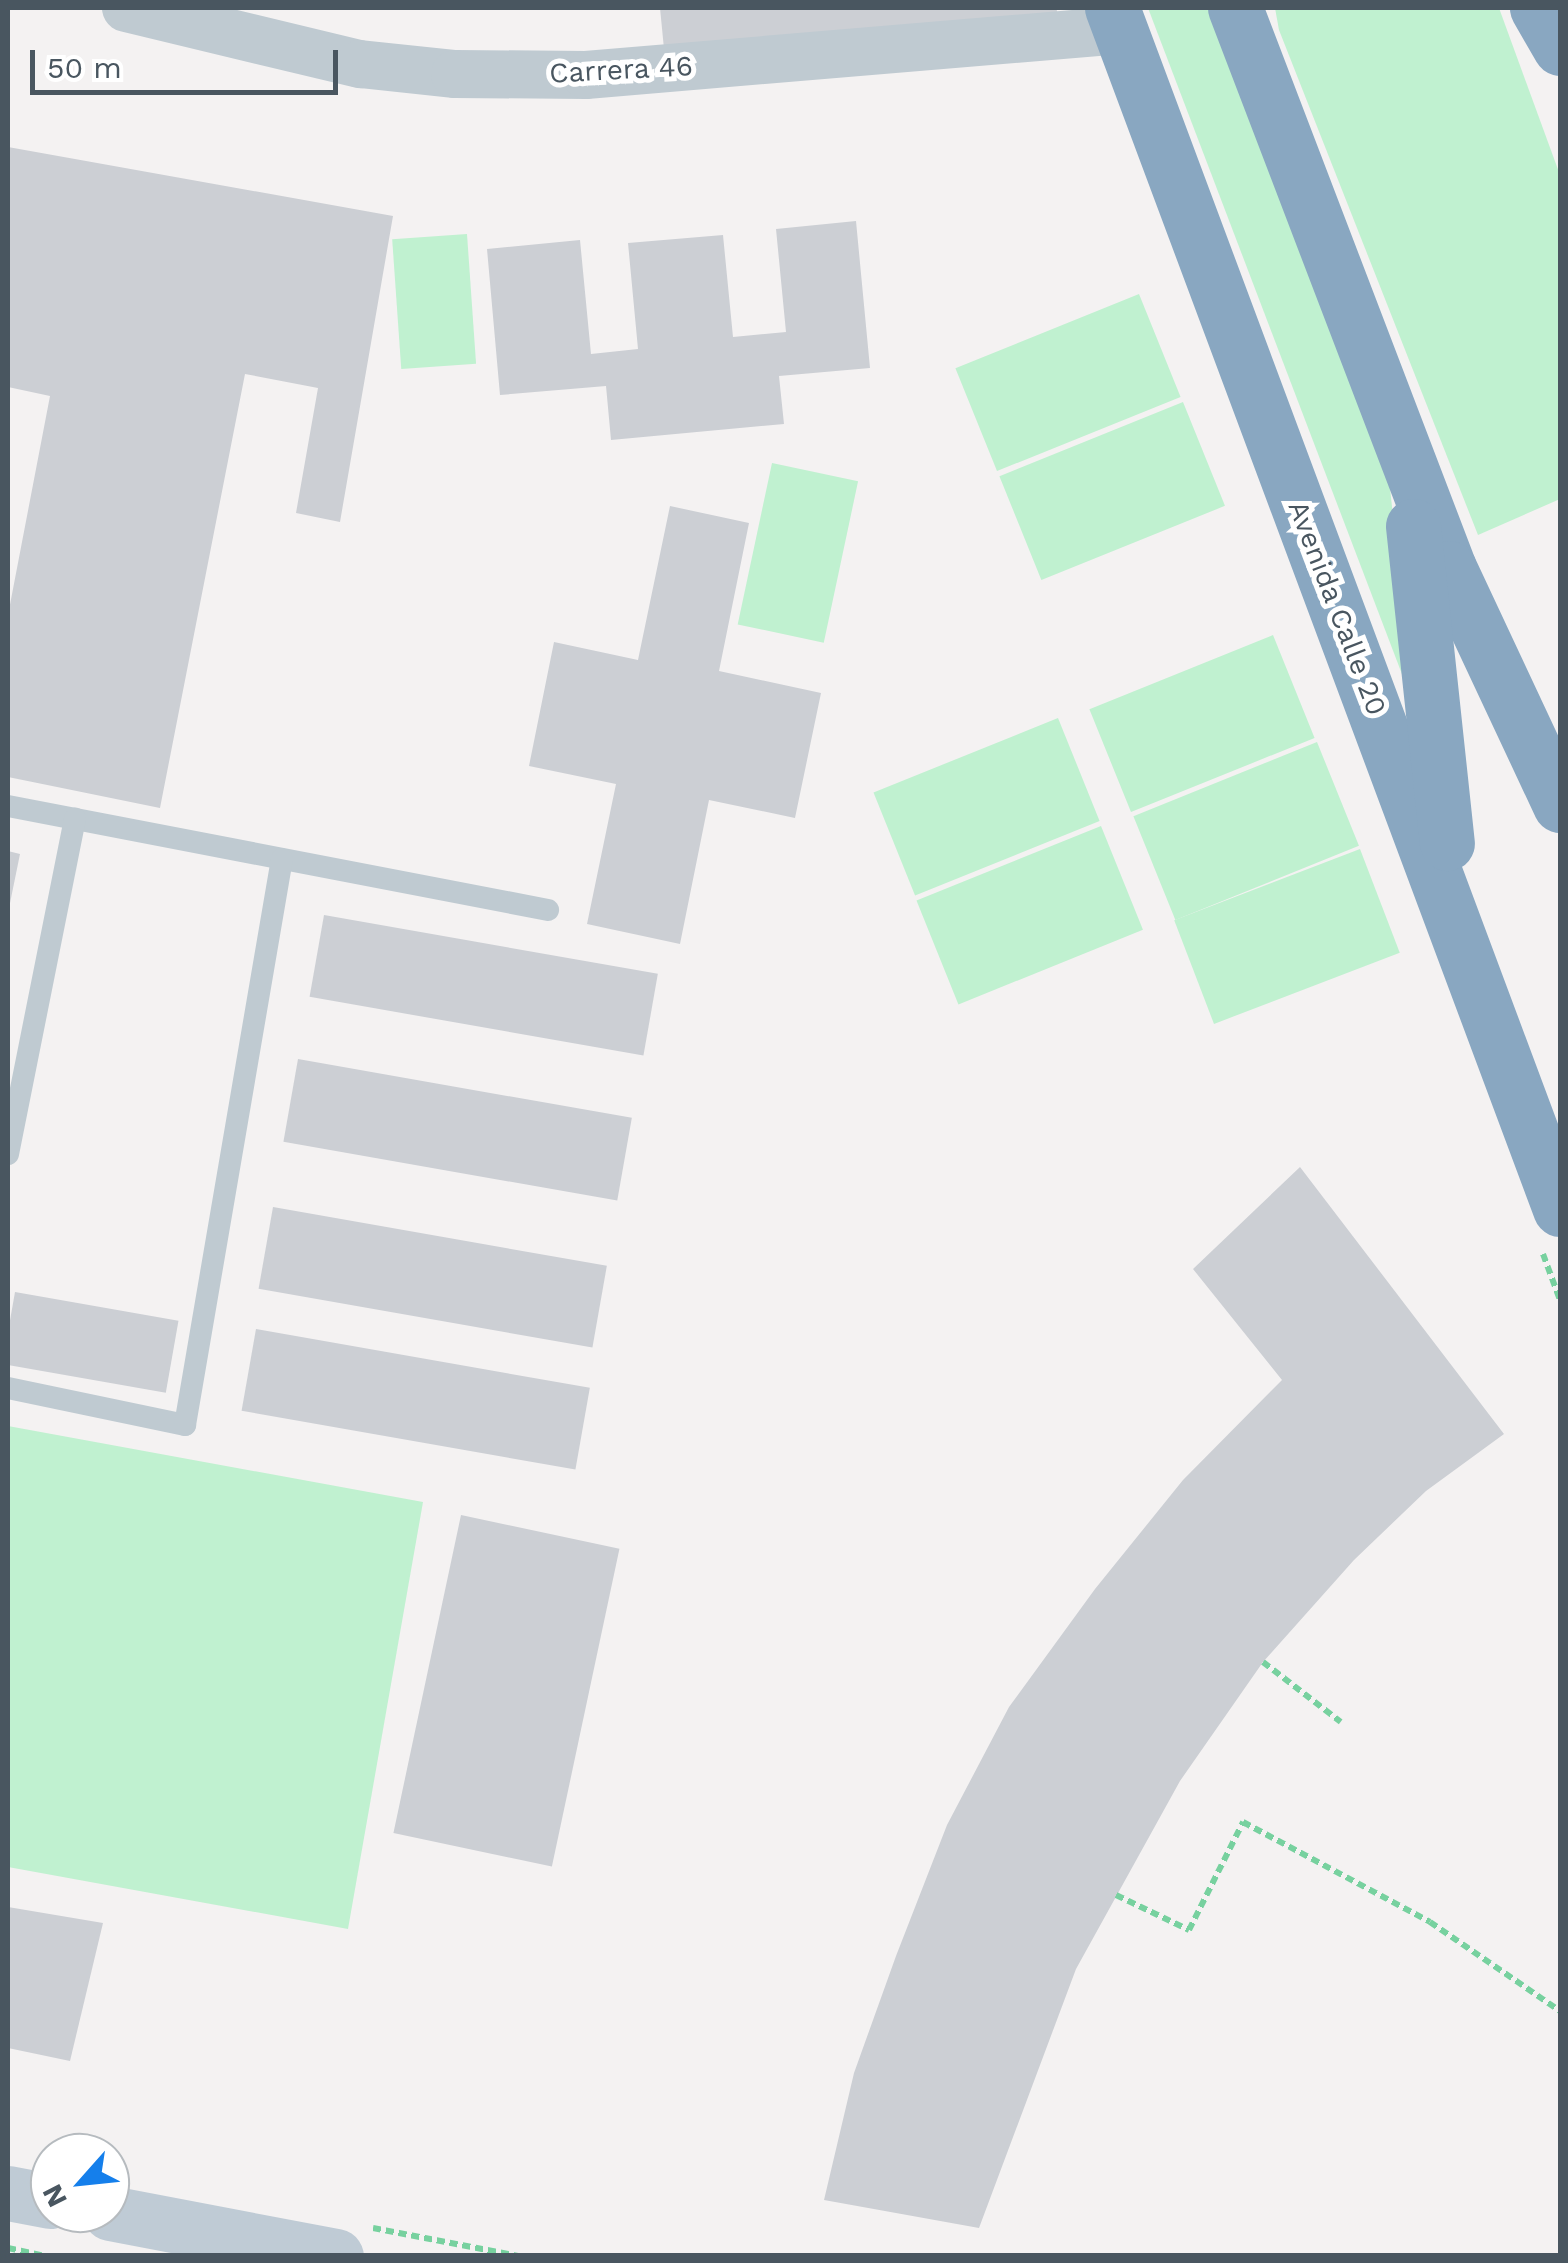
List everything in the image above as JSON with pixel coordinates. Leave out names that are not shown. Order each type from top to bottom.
[{"type":"highway","points":[[1537,8],[1560,48]]},
{"type":"highway","points":[[1549,8],[1560,37]]},
{"type":"highway","points":[[1239,13],[1450,568],[1560,805]]},
{"type":"highway","name":"Avenida Calle 20","points":[[1117,19],[1560,1209]]},
{"type":"highway","points":[[1405,448],[1455,923]]},
{"type":"main road","points":[[130,2217],[336,2256]]},
{"type":"street","name":"Carrera 46","points":[[126,8],[360,64],[455,74],[586,75],[1117,19]]},
{"type":"lane","points":[[8,806],[548,910]]},
{"type":"lane","points":[[8,1154],[75,819]]},
{"type":"lane","points":[[8,1388],[185,1425],[282,859]]},
{"type":"path","points":[[1262,1662],[1341,1722]]},
{"type":"path","points":[[1116,1894],[1188,1930],[1243,1822],[1430,1922],[1560,2012]]},
{"type":"path","points":[[450,2242],[519,2256]]},
{"type":"path","points":[[8,2248],[46,2256]]},
{"type":"green space","points":[[1148,8],[1210,8],[1387,460],[1413,703]]},
{"type":"green space","points":[[1275,8],[1499,8],[1560,175],[1560,499],[1478,535],[1279,30]]},
{"type":"green space","points":[[467,234],[476,364],[401,369],[392,239]]},
{"type":"green space","points":[[1139,294],[1181,397],[997,471],[955,368]]},
{"type":"green space","points":[[1183,402],[1225,506],[1041,580],[999,476]]},
{"type":"green space","points":[[772,463],[858,481],[824,643],[738,624]]},
{"type":"green space","points":[[1273,635],[1315,738],[1131,812],[1089,709]]},
{"type":"green space","points":[[1058,718],[1100,821],[915,895],[873,793]]},
{"type":"green space","points":[[1317,742],[1359,846],[1175,920],[1133,816]]},
{"type":"green space","points":[[1101,826],[1143,930],[958,1004],[916,901]]},
{"type":"green space","points":[[1360,849],[1400,953],[1214,1024],[1174,920]]},
{"type":"green space","points":[[8,1426],[423,1502],[348,1929],[8,1867]]},
{"type":"building","points":[[660,8],[1056,8],[1063,28],[665,59]]},
{"type":"building","points":[[8,147],[393,216],[340,522],[296,513],[318,388],[245,374],[160,808],[8,777],[8,615],[50,396],[8,387]]},
{"type":"building","points":[[856,221],[870,368],[779,376],[784,424],[611,440],[606,386],[500,395],[487,249],[580,240],[591,354],[638,349],[628,243],[723,235],[733,337],[786,332],[776,229]]},
{"type":"building","points":[[670,506],[749,523],[719,671],[821,693],[795,818],[709,800],[680,944],[587,924],[616,784],[529,766],[554,642],[638,660]]},
{"type":"building","points":[[8,851],[20,854],[9,908],[8,908]]},
{"type":"building","points":[[324,915],[658,974],[643,1056],[310,997]]},
{"type":"building","points":[[298,1059],[632,1118],[617,1201],[283,1142]]},
{"type":"building","points":[[1300,1167],[1504,1434],[1426,1491],[1354,1560],[1263,1662],[1180,1781],[1076,1969],[979,2228],[824,2200],[854,2073],[896,1956],[947,1825],[1009,1707],[1095,1589],[1183,1480],[1282,1380],[1193,1269]]},
{"type":"building","points":[[273,1207],[607,1266],[592,1348],[259,1289]]},
{"type":"building","points":[[15,1292],[178,1321],[166,1393],[8,1365],[8,1332]]},
{"type":"building","points":[[256,1329],[590,1388],[575,1470],[242,1411]]},
{"type":"building","points":[[461,1515],[619,1549],[552,1867],[393,1833]]},
{"type":"building","points":[[8,1907],[103,1923],[70,2061],[8,2048]]}]
